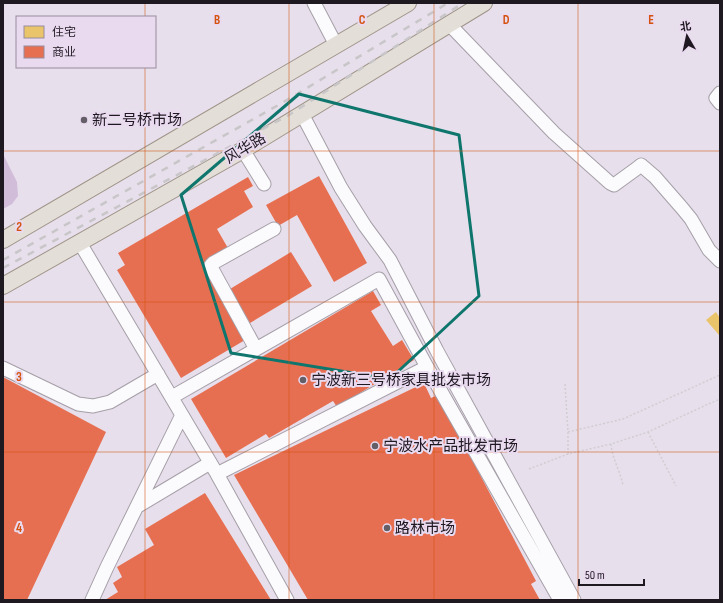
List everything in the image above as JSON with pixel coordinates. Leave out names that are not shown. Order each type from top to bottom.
[{"type":"main road","points":[[3,240],[408,3]]},
{"type":"main road","name":"风华路","points":[[3,286],[243,150],[484,3]]},
{"type":"street","points":[[314,3],[336,45]]},
{"type":"street","points":[[449,24],[554,133],[610,184],[614,185],[641,165],[655,177],[691,219],[709,250],[720,261]]},
{"type":"street","points":[[720,94],[716,98],[720,103]]},
{"type":"street","points":[[302,114],[341,188],[390,260],[434,344],[574,600]]},
{"type":"street","points":[[243,150],[264,184]]},
{"type":"street","points":[[256,349],[211,265],[274,229]]},
{"type":"street","points":[[80,243],[172,397],[287,600]]},
{"type":"street","points":[[172,397],[379,279],[427,367],[560,600]]},
{"type":"street","points":[[138,506],[213,468],[427,367]]},
{"type":"street","points":[[3,368],[78,404],[93,406],[110,402],[158,374]]},
{"type":"street","points":[[92,600],[182,416]]},
{"type":"path","points":[[568,432],[624,418],[720,375]]},
{"type":"path","points":[[564,384],[568,432],[568,454]]},
{"type":"path","points":[[529,469],[568,454],[611,444],[648,432],[720,399]]},
{"type":"path","points":[[648,432],[676,486]]},
{"type":"path","points":[[611,444],[611,452],[622,478],[623,485]]},
{"type":"highlighted area","points":[[299,94],[459,135],[479,296],[390,379],[231,353],[181,195]]},
{"type":"shaded area","points":[[3,154],[17,182],[18,196],[12,204],[3,209]]},
{"type":"building: 住宅","points":[[716,312],[720,318],[719,335],[706,320]]},
{"type":"building: 商业","points":[[319,176],[367,263],[334,282],[297,215],[278,226],[266,205]]},
{"type":"building: 商业","points":[[248,177],[253,186],[244,191],[253,207],[217,229],[229,250],[202,266],[245,340],[181,378],[117,270],[125,265],[118,253]]},
{"type":"building: 商业","points":[[291,252],[312,286],[250,323],[230,289]]},
{"type":"building: 商业","name":"宁波新三号桥家具批发市场","points":[[373,291],[381,305],[371,311],[393,346],[402,340],[414,360],[337,407],[333,401],[269,438],[266,434],[226,458],[191,399]]},
{"type":"building: 商业","points":[[3,377],[106,432],[27,600],[3,600]]},
{"type":"building: 商业","name":"宁波水产品批发市场","points":[[424,383],[431,398],[438,395],[536,581],[531,584],[540,600],[308,600],[234,475]]},
{"type":"building: 商业","points":[[205,493],[271,600],[105,600],[118,592],[113,583],[122,577],[117,567],[154,545],[145,529]]},
{"type":"railway","points":[[3,260],[282,103],[448,3]]},
{"type":"railway","points":[[3,268],[289,115],[463,3]]},
{"type":"place","name":"新二号桥市场","points":[[84,120]]},
{"type":"place","name":"宁波新三号桥家具批发市场","points":[[303,380]]},
{"type":"place","name":"宁波水产品批发市场","points":[[375,446]]},
{"type":"place","name":"路林市场","points":[[387,528]]}]
